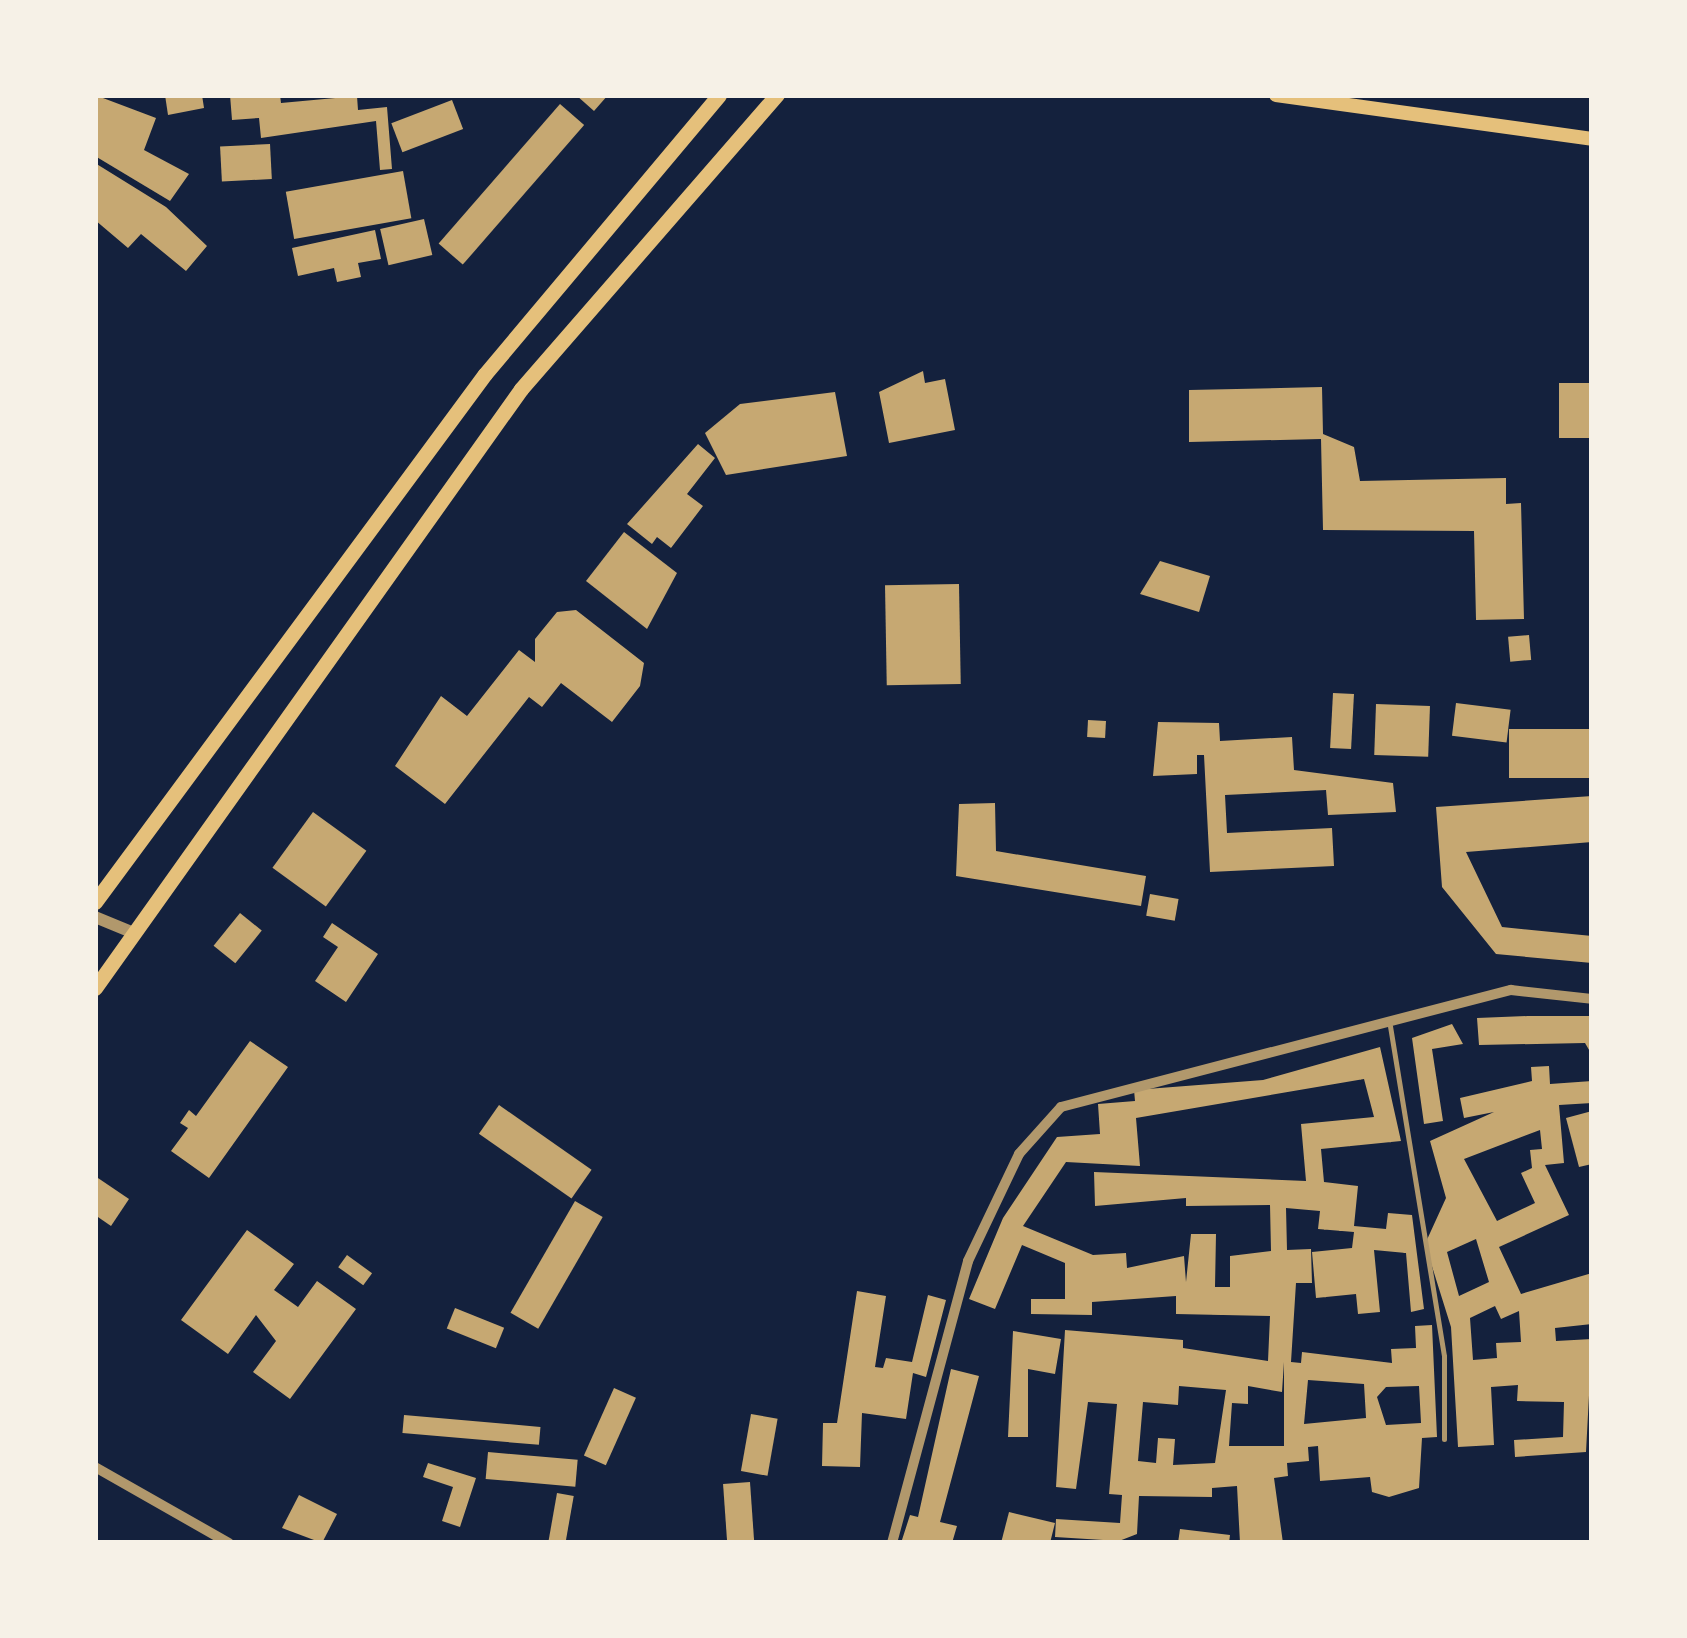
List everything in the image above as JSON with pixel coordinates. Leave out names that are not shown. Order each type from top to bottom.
[{"type":"main road","points":[[95,902],[484,374],[719,95]]},
{"type":"main road","points":[[95,988],[521,389],[777,95]]},
{"type":"main road","points":[[1276,95],[1592,139]]},
{"type":"street","points":[[95,917],[134,933]]},
{"type":"street","points":[[892,1543],[968,1261],[1019,1154],[1062,1107],[1390,1026],[1511,990],[1592,999]]},
{"type":"street","points":[[95,1467],[229,1543]]},
{"type":"lane","points":[[1390,1026],[1444,1356],[1444,1439]]},
{"type":"building","points":[[95,95],[156,118],[144,150],[189,174],[170,201],[95,156]]},
{"type":"building","points":[[165,95],[202,95],[204,108],[168,115]]},
{"type":"building","points":[[230,95],[280,95],[281,103],[357,96],[358,110],[387,107],[392,169],[380,170],[376,121],[261,138],[259,118],[232,120]]},
{"type":"building","points":[[576,95],[608,95],[594,111]]},
{"type":"building","points":[[452,100],[463,129],[402,152],[391,123]]},
{"type":"building","points":[[560,104],[584,125],[463,265],[439,244]]},
{"type":"building","points":[[270,144],[272,179],[222,182],[220,147]]},
{"type":"building","points":[[95,163],[166,207],[207,246],[186,271],[141,234],[128,248],[95,220]]},
{"type":"building","points":[[403,171],[411,218],[294,239],[286,192]]},
{"type":"building","points":[[424,219],[432,255],[388,265],[380,229]]},
{"type":"building","points":[[375,230],[381,259],[358,263],[361,277],[337,282],[334,268],[298,276],[292,248]]},
{"type":"building","points":[[923,371],[925,383],[945,379],[955,430],[889,443],[879,392]]},
{"type":"building","points":[[1559,383],[1592,383],[1592,438],[1559,438]]},
{"type":"building","points":[[1322,387],[1323,434],[1354,447],[1360,481],[1506,478],[1506,504],[1521,503],[1524,619],[1476,620],[1474,531],[1323,530],[1321,439],[1189,442],[1189,390]]},
{"type":"building","points":[[835,392],[847,456],[726,475],[705,433],[740,404]]},
{"type":"building","points":[[698,444],[715,458],[687,494],[703,506],[671,548],[657,537],[652,544],[627,524]]},
{"type":"building","points":[[624,532],[677,573],[647,629],[586,581]]},
{"type":"building","points":[[1160,561],[1210,576],[1199,612],[1140,594]]},
{"type":"building","points":[[959,584],[961,684],[887,685],[885,585]]},
{"type":"building","points":[[576,610],[644,663],[640,686],[612,722],[561,683],[542,707],[529,697],[445,804],[395,766],[441,696],[467,716],[519,650],[535,662],[535,639],[557,612]]},
{"type":"building","points":[[1529,635],[1531,660],[1510,662],[1508,637]]},
{"type":"building","points":[[1333,693],[1354,694],[1351,749],[1330,748]]},
{"type":"building","points":[[1456,703],[1511,710],[1507,742],[1452,736]]},
{"type":"building","points":[[1376,704],[1430,706],[1428,757],[1374,755]]},
{"type":"building","points":[[1088,720],[1106,721],[1105,738],[1087,737]]},
{"type":"building","points":[[1158,722],[1219,723],[1220,741],[1292,737],[1294,770],[1393,783],[1396,812],[1328,815],[1326,790],[1225,795],[1227,833],[1332,828],[1334,866],[1210,872],[1204,755],[1197,755],[1197,774],[1153,776]]},
{"type":"building","points":[[1509,729],[1592,729],[1592,778],[1509,778]]},
{"type":"building","points":[[1592,796],[1592,842],[1466,852],[1502,927],[1592,936],[1592,963],[1496,954],[1442,887],[1436,807]]},
{"type":"building","points":[[995,803],[996,851],[1146,876],[1141,906],[956,876],[959,804]]},
{"type":"building","points":[[313,812],[366,851],[326,907],[272,868]]},
{"type":"building","points":[[1150,894],[1179,899],[1175,921],[1146,916]]},
{"type":"building","points":[[240,913],[262,931],[235,963],[214,946]]},
{"type":"building","points":[[332,923],[378,954],[346,1002],[315,981],[338,947],[323,937]]},
{"type":"building","points":[[1592,1016],[1592,1055],[1585,1043],[1479,1045],[1477,1018]]},
{"type":"building","points":[[1452,1024],[1463,1044],[1432,1049],[1443,1121],[1424,1124],[1412,1038]]},
{"type":"building","points":[[250,1041],[288,1067],[209,1178],[171,1151],[188,1128],[180,1123],[189,1110],[196,1116]]},
{"type":"building","points":[[1380,1047],[1401,1141],[1321,1149],[1324,1182],[1358,1186],[1354,1226],[1386,1229],[1388,1213],[1412,1215],[1424,1309],[1411,1312],[1406,1253],[1374,1250],[1380,1312],[1358,1314],[1356,1294],[1316,1298],[1312,1252],[1352,1248],[1354,1232],[1318,1229],[1320,1211],[1286,1208],[1287,1250],[1311,1249],[1312,1283],[1296,1283],[1291,1362],[1301,1363],[1302,1352],[1392,1363],[1391,1349],[1416,1348],[1415,1326],[1432,1325],[1437,1437],[1422,1438],[1419,1488],[1389,1497],[1372,1492],[1370,1477],[1320,1481],[1318,1446],[1308,1447],[1309,1461],[1287,1463],[1288,1476],[1274,1478],[1283,1543],[1240,1543],[1237,1486],[1212,1488],[1212,1497],[1139,1496],[1137,1534],[1119,1541],[1055,1537],[1056,1519],[1120,1523],[1122,1495],[1109,1494],[1117,1404],[1088,1402],[1076,1489],[1056,1487],[1065,1330],[1183,1340],[1183,1348],[1268,1361],[1270,1316],[1176,1314],[1176,1296],[1092,1302],[1092,1315],[1031,1314],[1031,1299],[1065,1299],[1065,1263],[1022,1245],[995,1309],[969,1299],[1003,1218],[1057,1137],[1100,1134],[1098,1104],[1135,1101],[1134,1090],[1263,1080]],"holes":[[[1364,1079],[1374,1117],[1301,1124],[1306,1181],[1094,1172],[1095,1206],[1186,1198],[1186,1206],[1270,1205],[1271,1251],[1230,1256],[1230,1287],[1215,1287],[1216,1234],[1191,1234],[1186,1282],[1184,1256],[1127,1268],[1126,1253],[1093,1255],[1023,1226],[1066,1162],[1140,1166],[1136,1118]],[[1284,1362],[1284,1446],[1229,1446],[1232,1403],[1248,1404],[1248,1386],[1282,1392]],[[1308,1380],[1364,1384],[1366,1418],[1304,1424]],[[1179,1386],[1226,1390],[1215,1463],[1173,1465],[1175,1439],[1158,1438],[1156,1463],[1138,1461],[1143,1402],[1178,1405]],[[1419,1386],[1421,1423],[1386,1425],[1377,1397],[1386,1387]]]},
{"type":"building","points":[[1549,1066],[1550,1084],[1592,1081],[1592,1103],[1559,1105],[1564,1163],[1545,1165],[1569,1215],[1499,1247],[1521,1294],[1592,1273],[1592,1324],[1555,1328],[1556,1341],[1592,1339],[1586,1452],[1515,1457],[1514,1440],[1563,1437],[1564,1402],[1517,1401],[1518,1385],[1491,1387],[1494,1445],[1458,1447],[1451,1327],[1425,1244],[1446,1198],[1430,1141],[1494,1112],[1464,1118],[1460,1098],[1532,1081],[1531,1067]],"holes":[[[1540,1130],[1542,1149],[1530,1150],[1532,1168],[1521,1173],[1535,1203],[1497,1221],[1464,1159]],[[1476,1239],[1489,1282],[1459,1296],[1447,1252]],[[1495,1306],[1501,1319],[1519,1311],[1521,1342],[1496,1343],[1497,1358],[1473,1360],[1470,1318]]]},
{"type":"building","points":[[499,1105],[592,1170],[571,1198],[479,1134]]},
{"type":"building","points":[[1592,1111],[1592,1164],[1579,1167],[1566,1118]]},
{"type":"building","points":[[95,1176],[129,1199],[111,1226],[95,1215]]},
{"type":"building","points":[[575,1201],[603,1217],[538,1329],[510,1313]]},
{"type":"building","points":[[247,1230],[294,1264],[274,1290],[298,1307],[317,1281],[356,1309],[290,1399],[253,1372],[276,1341],[256,1315],[228,1354],[181,1320]]},
{"type":"building","points":[[347,1255],[372,1273],[363,1285],[338,1267]]},
{"type":"building","points":[[857,1291],[886,1296],[875,1367],[883,1368],[886,1358],[912,1362],[928,1295],[946,1300],[926,1377],[913,1373],[906,1419],[862,1413],[860,1467],[822,1466],[823,1423],[837,1423]]},
{"type":"building","points":[[455,1308],[504,1328],[496,1348],[447,1328]]},
{"type":"building","points":[[1013,1331],[1061,1339],[1055,1374],[1028,1369],[1028,1437],[1008,1437]]},
{"type":"building","points":[[951,1369],[979,1376],[940,1522],[957,1526],[952,1543],[901,1543],[910,1515],[918,1517]]},
{"type":"building","points":[[614,1388],[636,1398],[606,1465],[584,1456]]},
{"type":"building","points":[[751,1414],[778,1419],[768,1476],[741,1471]]},
{"type":"building","points":[[404,1415],[540,1427],[539,1445],[402,1433]]},
{"type":"building","points":[[488,1452],[578,1460],[575,1487],[486,1479]]},
{"type":"building","points":[[428,1463],[476,1478],[460,1527],[442,1521],[453,1487],[423,1477]]},
{"type":"building","points":[[750,1482],[754,1543],[727,1543],[723,1484]]},
{"type":"building","points":[[557,1493],[574,1496],[565,1543],[548,1542]]},
{"type":"building","points":[[299,1495],[337,1514],[322,1543],[282,1528]]},
{"type":"building","points":[[1009,1512],[1055,1523],[1050,1543],[1001,1543]]},
{"type":"building","points":[[1180,1529],[1230,1535],[1229,1543],[1178,1543]]}]
